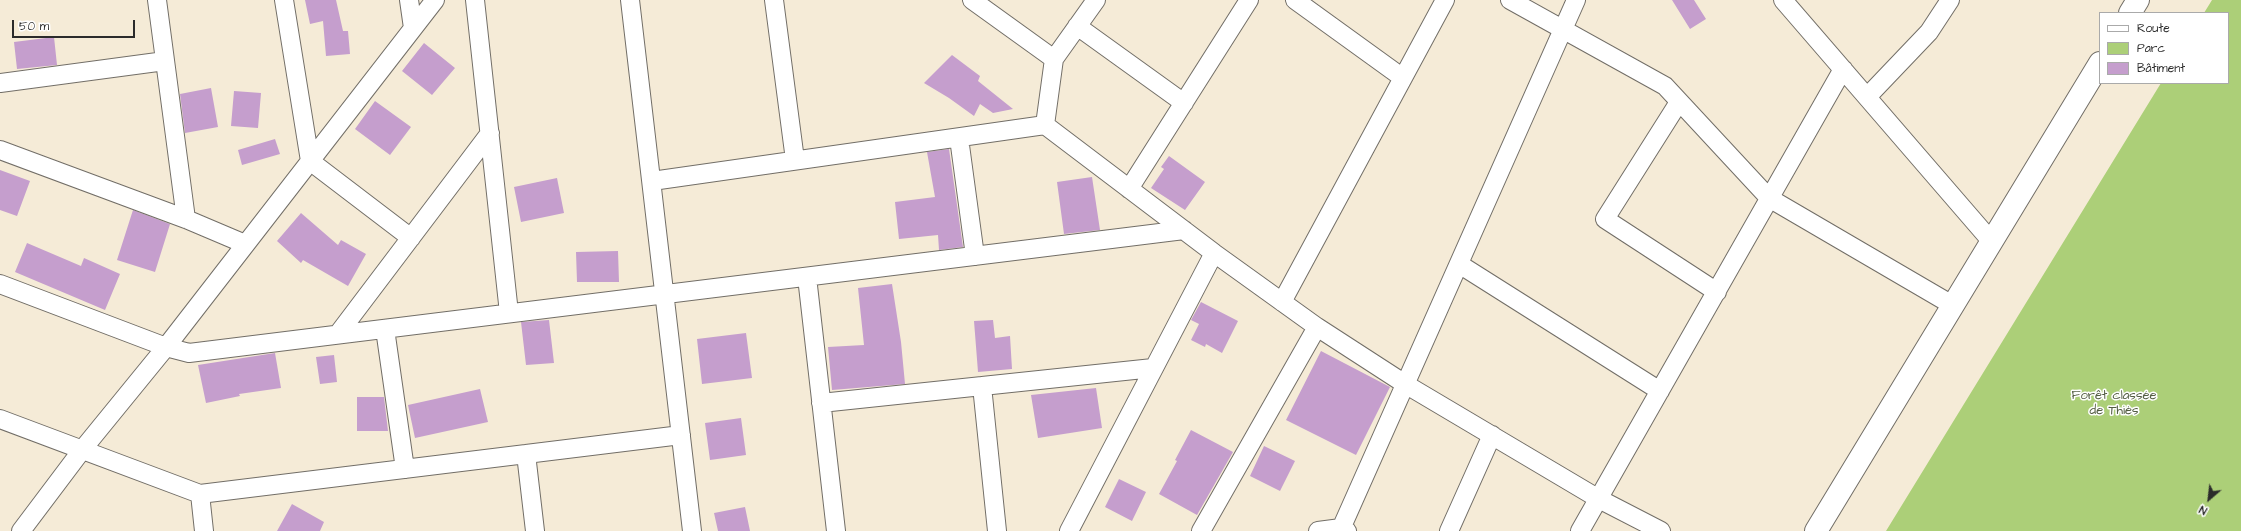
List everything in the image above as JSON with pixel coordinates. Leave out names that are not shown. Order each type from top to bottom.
[{"type":"main road","points":[[2131,12],[2138,0]]},
{"type":"main road","points":[[1816,531],[1954,306],[2099,65]]},
{"type":"street","points":[[157,0],[186,219]]},
{"type":"street","points":[[284,0],[310,160],[411,238]]},
{"type":"street","points":[[409,0],[413,28]]},
{"type":"street","points":[[21,531],[82,450],[166,346],[435,0]]},
{"type":"street","points":[[475,0],[509,313]]},
{"type":"street","points":[[630,0],[692,531]]},
{"type":"street","points":[[774,0],[795,160]]},
{"type":"street","points":[[972,0],[1054,60]]},
{"type":"street","points":[[1045,125],[1054,60],[1096,0]]},
{"type":"street","points":[[1129,189],[1249,0]]},
{"type":"street","points":[[1295,0],[1403,78]]},
{"type":"street","points":[[1282,302],[1445,0]]},
{"type":"street","points":[[1510,0],[1665,86],[1770,198],[1954,306]]},
{"type":"street","points":[[1318,531],[1342,530],[1405,384],[1564,30],[1576,0]]},
{"type":"street","points":[[1867,97],[1929,32],[1950,0]]},
{"type":"street","points":[[1793,4],[1843,69],[1992,242]]},
{"type":"street","points":[[1077,26],[1184,103]]},
{"type":"street","points":[[0,85],[165,61]]},
{"type":"street","points":[[1580,531],[1843,69]]},
{"type":"street","points":[[1679,102],[1605,219],[1716,292]]},
{"type":"street","points":[[652,181],[1045,125],[1184,230],[1317,327],[1405,384],[1492,436],[1598,499],[1660,531]]},
{"type":"street","points":[[338,334],[490,132]]},
{"type":"street","points":[[959,138],[975,256]]},
{"type":"street","points":[[0,150],[186,219],[245,244]]},
{"type":"street","points":[[0,284],[166,346],[189,352],[1184,230]]},
{"type":"street","points":[[1070,531],[1214,252]]},
{"type":"street","points":[[1459,264],[1660,391]]},
{"type":"street","points":[[807,277],[836,531]]},
{"type":"street","points":[[1200,531],[1317,327]]},
{"type":"street","points":[[385,329],[405,469]]},
{"type":"street","points":[[821,403],[1153,368]]},
{"type":"street","points":[[982,386],[997,531]]},
{"type":"street","points":[[0,419],[200,494],[681,435]]},
{"type":"street","points":[[1449,531],[1492,436]]},
{"type":"street","points":[[526,454],[535,531]]},
{"type":"street","points":[[200,494],[204,531]]},
{"type":"green space","name":"Forêt classée de Thiès","points":[[2212,0],[2241,0],[2241,531],[1886,531],[2160,84],[2229,84],[2229,12],[2205,12]]},
{"type":"building","points":[[305,0],[336,0],[343,31],[348,31],[350,54],[326,56],[323,21],[310,24]]},
{"type":"building","points":[[1672,0],[1694,0],[1706,19],[1690,29]]},
{"type":"building","points":[[54,37],[57,65],[17,69],[14,42]]},
{"type":"building","points":[[424,43],[455,68],[432,95],[402,71]]},
{"type":"building","points":[[952,55],[980,76],[978,81],[1013,109],[993,113],[980,104],[974,116],[949,98],[924,83]]},
{"type":"building","points":[[211,88],[218,127],[185,133],[180,94]]},
{"type":"building","points":[[234,91],[261,93],[258,128],[231,126]]},
{"type":"building","points":[[375,101],[411,127],[390,155],[355,129]]},
{"type":"building","points":[[275,139],[280,154],[242,165],[238,150]]},
{"type":"building","points":[[949,149],[963,247],[939,250],[938,235],[899,239],[895,202],[935,197],[927,152]]},
{"type":"building","points":[[1169,156],[1205,182],[1185,210],[1151,188],[1164,169],[1161,167]]},
{"type":"building","points":[[0,170],[30,181],[17,216],[0,210]]},
{"type":"building","points":[[1092,177],[1100,230],[1064,234],[1057,182]]},
{"type":"building","points":[[557,178],[564,213],[521,222],[514,187]]},
{"type":"building","points":[[133,210],[170,224],[155,272],[117,260]]},
{"type":"building","points":[[301,213],[338,245],[341,240],[366,254],[348,286],[303,260],[301,263],[277,241]]},
{"type":"building","points":[[27,243],[81,266],[84,258],[120,274],[105,310],[15,272]]},
{"type":"building","points":[[618,251],[619,282],[577,282],[576,252]]},
{"type":"building","points":[[892,284],[901,342],[905,384],[832,390],[828,347],[864,345],[858,288]]},
{"type":"building","points":[[1201,302],[1238,321],[1222,353],[1206,344],[1205,347],[1191,340],[1199,324],[1191,320]]},
{"type":"building","points":[[549,320],[554,363],[526,365],[521,322]]},
{"type":"building","points":[[993,320],[995,338],[1010,336],[1012,369],[978,372],[974,321]]},
{"type":"building","points":[[746,333],[752,378],[702,384],[697,339]]},
{"type":"building","points":[[1321,351],[1390,387],[1356,455],[1286,420]]},
{"type":"building","points":[[275,353],[281,388],[239,394],[240,396],[206,403],[198,365]]},
{"type":"building","points":[[334,355],[337,382],[320,384],[316,357]]},
{"type":"building","points":[[1096,388],[1102,428],[1038,438],[1031,395]]},
{"type":"building","points":[[480,389],[488,422],[415,438],[408,405]]},
{"type":"building","points":[[357,397],[384,397],[388,431],[357,431]]},
{"type":"building","points":[[741,418],[746,455],[710,460],[705,423]]},
{"type":"building","points":[[1191,430],[1233,452],[1197,515],[1159,494],[1177,461],[1175,460]]},
{"type":"building","points":[[1264,446],[1295,461],[1280,491],[1250,476]]},
{"type":"building","points":[[1119,479],[1146,492],[1132,521],[1105,507]]},
{"type":"building","points":[[292,504],[324,522],[320,531],[277,531]]},
{"type":"building","points":[[745,507],[750,531],[718,531],[714,513]]}]
